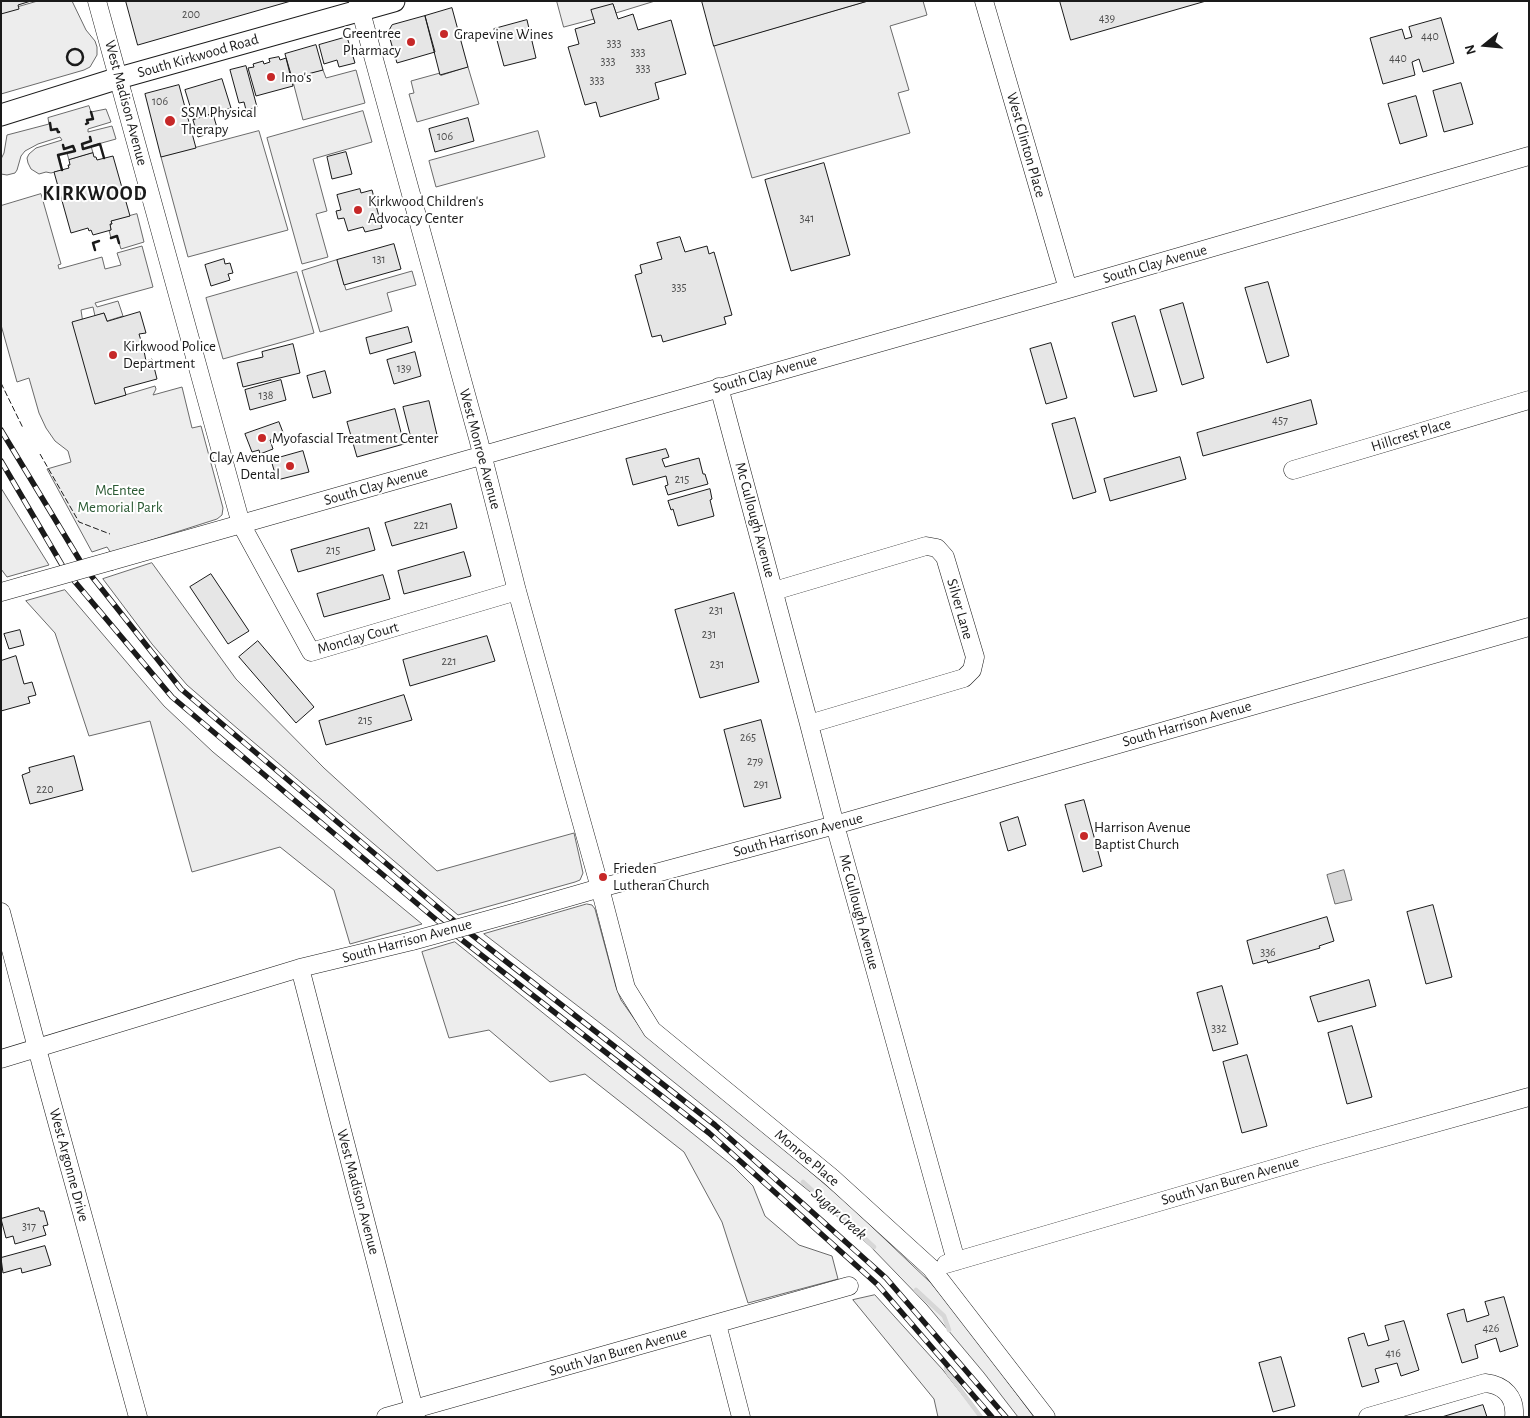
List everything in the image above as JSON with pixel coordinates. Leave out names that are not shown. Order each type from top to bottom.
[{"type":"main road","name":"South Kirkwood Road","points":[[2,115],[359,6],[394,1]]},
{"type":"street","name":"West Madison Avenue","points":[[97,1],[120,78],[241,524]]},
{"type":"street","name":"West Clinton Place","points":[[984,1],[1068,288]]},
{"type":"street","name":"West Monroe Avenue","points":[[359,6],[483,456],[517,591],[600,888]]},
{"type":"street","name":"South Clay Avenue","points":[[1,592],[1529,156]]},
{"type":"street","name":"Mc Cullough Avenue","points":[[719,387],[835,825],[956,1261]]},
{"type":"street","name":"Hillcrest Place","points":[[1292,470],[1529,400]]},
{"type":"street","name":"Monclay Court","points":[[241,524],[311,652],[517,591]]},
{"type":"street","name":"Silver Lane","points":[[774,590],[926,546],[937,548],[945,557],[975,657],[972,670],[964,678],[809,724]]},
{"type":"street","name":"South Harrison Avenue","points":[[1,1059],[300,968],[412,941],[835,825],[1529,627]]},
{"type":"street","name":"Monroe Place","points":[[600,888],[626,988],[652,1030],[831,1177],[931,1268],[1046,1417]]},
{"type":"street","name":"West Argonne Drive","points":[[1,912],[138,1417]]},
{"type":"street","name":"West Madison Avenue","points":[[300,968],[415,1413]]},
{"type":"street","name":"South Van Buren Avenue","points":[[931,1268],[1317,1156],[1529,1097]]},
{"type":"street","name":"South Van Buren Avenue","points":[[386,1417],[415,1413],[849,1286]]},
{"type":"street","points":[[717,1324],[741,1417]]},
{"type":"street","points":[[1368,1417],[1485,1383],[1494,1384],[1506,1392],[1514,1403],[1514,1417]]},
{"type":"shaded area","points":[[38,1],[72,1],[86,30],[95,41],[97,55],[90,67],[84,70],[1,94],[1,12]]},
{"type":"shaded area","points":[[557,1],[655,1],[616,13],[613,4],[594,19],[564,27]]},
{"type":"shaded area","points":[[868,1],[923,1],[927,15],[890,26],[909,90],[898,93],[910,133],[752,178],[714,46]]},
{"type":"shaded area","points":[[468,67],[479,104],[417,122],[409,94],[414,93],[411,81]]},
{"type":"shaded area","points":[[323,70],[326,78],[356,70],[365,103],[303,120],[292,78]]},
{"type":"shaded area","points":[[89,106],[91,112],[106,109],[111,122],[88,129],[88,132],[112,126],[116,139],[91,146],[93,153],[69,160],[67,153],[59,155],[62,170],[39,174],[31,169],[27,158],[29,154],[36,148],[62,140],[60,137],[38,144],[25,151],[21,156],[15,173],[1,174],[1,159],[7,135],[49,124],[48,118]]},
{"type":"shaded area","points":[[363,111],[372,142],[313,159],[327,211],[316,214],[328,257],[302,264],[267,138]]},
{"type":"shaded area","points":[[259,131],[288,230],[188,257],[161,157]]},
{"type":"shaded area","points":[[538,131],[545,157],[436,187],[429,161]]},
{"type":"shaded area","points":[[41,194],[61,264],[58,265],[59,269],[102,257],[105,269],[121,265],[117,253],[142,246],[153,287],[95,303],[97,307],[118,301],[123,316],[107,321],[104,313],[95,316],[93,307],[81,310],[95,404],[155,386],[156,389],[153,395],[182,387],[192,428],[201,426],[223,508],[222,515],[217,519],[111,553],[107,547],[92,552],[47,469],[71,462],[68,451],[55,441],[46,428],[39,413],[29,378],[17,382],[1,325],[1,206]]},
{"type":"shaded area","points":[[137,214],[144,242],[121,249],[117,236],[111,238],[109,230],[111,230],[111,221]]},
{"type":"shaded area","points":[[337,260],[346,290],[412,271],[416,285],[387,293],[392,311],[320,332],[302,271]]},
{"type":"shaded area","points":[[297,272],[314,333],[223,359],[206,298]]},
{"type":"shaded area","points":[[1,488],[49,565],[7,577],[1,569]]},
{"type":"shaded area","points":[[152,563],[236,679],[324,768],[437,871],[574,833],[583,873],[580,880],[458,915],[187,685],[152,644],[103,579]]},
{"type":"shaded area","points":[[65,590],[164,706],[213,752],[422,924],[350,944],[334,890],[280,847],[192,872],[150,721],[89,736],[55,633],[26,601]]},
{"type":"shaded area","points":[[1344,870],[1352,900],[1335,904],[1327,875]]},
{"type":"shaded area","points":[[587,904],[592,905],[595,909],[621,1000],[640,1027],[847,1203],[931,1283],[964,1323],[1034,1417],[1018,1417],[927,1305],[870,1246],[809,1191],[613,1033],[484,934]]},
{"type":"shaded area","points":[[455,942],[733,1166],[753,1186],[765,1216],[799,1245],[832,1256],[838,1279],[748,1303],[722,1222],[684,1152],[585,1074],[550,1082],[489,1030],[449,1038],[422,952]]},
{"type":"shaded area","points":[[875,1295],[943,1370],[980,1417],[938,1417],[934,1399],[853,1300]]},
{"type":"building","points":[[1,1],[31,1],[18,5],[19,9],[1,14]]},
{"type":"building","points":[[126,1],[291,1],[138,45]]},
{"type":"building","points":[[702,1],[868,1],[714,46]]},
{"type":"building","points":[[1060,1],[1206,1],[1071,40]]},
{"type":"building","points":[[613,4],[618,19],[633,14],[638,30],[671,20],[686,74],[655,83],[659,99],[600,117],[596,102],[585,105],[568,47],[579,44],[575,29],[595,23],[591,10]]},
{"type":"building","name":"Grapevine Wines","points":[[452,8],[468,67],[440,75],[425,16]]},
{"type":"building","name":"Greentree Pharmacy","points":[[425,16],[435,52],[397,63],[388,32],[392,25]]},
{"type":"building","points":[[1441,18],[1454,63],[1423,72],[1419,59],[1412,62],[1415,75],[1383,84],[1370,38],[1402,29],[1405,39],[1412,37],[1409,27]]},
{"type":"building","points":[[527,20],[536,58],[504,66],[494,29]]},
{"type":"building","points":[[347,37],[355,63],[339,67],[337,60],[324,64],[319,45]]},
{"type":"building","points":[[316,45],[323,70],[292,78],[285,54]]},
{"type":"building","name":"Imo's","points":[[279,57],[280,60],[286,58],[293,86],[256,96],[248,68],[254,67],[253,64],[263,61],[264,64],[270,62],[269,59]]},
{"type":"building","points":[[246,66],[257,107],[246,110],[244,102],[239,103],[230,70]]},
{"type":"building","points":[[222,79],[231,108],[194,119],[185,90]]},
{"type":"building","points":[[1461,83],[1473,124],[1444,132],[1433,91]]},
{"type":"building","name":"SSM Physical Therapy","points":[[179,85],[196,148],[161,157],[145,94]]},
{"type":"building","points":[[1416,96],[1427,136],[1400,144],[1388,104]]},
{"type":"building","points":[[213,114],[218,131],[198,137],[193,120]]},
{"type":"building","points":[[468,118],[474,141],[435,152],[429,129]]},
{"type":"building","points":[[346,152],[352,174],[332,179],[327,157]]},
{"type":"building","points":[[93,153],[97,160],[113,156],[130,216],[111,221],[111,230],[93,235],[88,228],[71,233],[54,172],[69,168],[69,160]]},
{"type":"building","points":[[824,163],[850,255],[791,271],[765,180]]},
{"type":"building","name":"Kirkwood Children's Advocacy Center","points":[[360,189],[361,193],[372,190],[382,228],[365,232],[363,227],[348,231],[344,218],[338,219],[336,211],[341,210],[337,195]]},
{"type":"building","points":[[680,237],[685,252],[707,246],[709,254],[714,252],[732,315],[724,317],[726,324],[663,342],[661,335],[652,337],[635,275],[642,273],[640,265],[662,259],[657,243]]},
{"type":"building","points":[[394,244],[401,269],[344,285],[337,260]]},
{"type":"building","points":[[224,259],[225,264],[230,263],[233,273],[228,274],[230,280],[211,286],[205,265]]},
{"type":"building","points":[[1268,282],[1289,356],[1267,363],[1245,288]]},
{"type":"building","points":[[1183,303],[1204,378],[1182,385],[1160,310]]},
{"type":"building","name":"Kirkwood Police Department","points":[[140,312],[146,333],[139,334],[142,344],[146,343],[148,350],[144,351],[146,361],[152,359],[157,379],[124,388],[126,395],[95,404],[72,322],[104,313],[107,321]]},
{"type":"building","points":[[1135,316],[1157,391],[1134,397],[1112,323]]},
{"type":"building","points":[[408,327],[412,342],[370,354],[366,338]]},
{"type":"building","points":[[1051,343],[1067,398],[1046,404],[1030,349]]},
{"type":"building","points":[[293,344],[300,373],[243,387],[237,363],[263,357],[262,352]]},
{"type":"building","points":[[415,352],[421,376],[394,384],[387,360]]},
{"type":"building","points":[[325,371],[331,393],[313,398],[307,376]]},
{"type":"building","points":[[281,380],[286,400],[250,410],[245,390]]},
{"type":"building","points":[[1311,400],[1317,424],[1203,456],[1197,433]]},
{"type":"building","points":[[429,401],[437,435],[412,442],[403,407]]},
{"type":"building","points":[[395,409],[404,444],[357,457],[347,422]]},
{"type":"building","points":[[1075,418],[1096,492],[1073,499],[1052,424]]},
{"type":"building","name":"Myofascial Treatment Center","points":[[279,422],[284,435],[270,440],[273,449],[260,454],[259,450],[252,452],[245,434]]},
{"type":"building","points":[[666,449],[669,457],[662,459],[665,467],[699,458],[708,484],[668,495],[665,486],[668,485],[666,476],[633,485],[626,459]]},
{"type":"building","name":"Clay Avenue Dental","points":[[303,451],[309,472],[277,480],[271,460]]},
{"type":"building","points":[[1180,457],[1186,479],[1110,501],[1104,479]]},
{"type":"building","points":[[710,489],[712,499],[710,500],[714,516],[678,526],[673,509],[671,510],[668,501]]},
{"type":"building","points":[[451,504],[457,528],[392,546],[385,523]]},
{"type":"building","points":[[369,528],[375,550],[298,572],[291,550]]},
{"type":"building","points":[[464,552],[471,576],[404,594],[398,571]]},
{"type":"building","points":[[211,574],[249,631],[228,644],[190,587]]},
{"type":"building","points":[[383,575],[390,599],[324,617],[317,594]]},
{"type":"building","points":[[734,593],[759,682],[700,698],[675,610]]},
{"type":"building","points":[[20,630],[24,645],[9,649],[4,634]]},
{"type":"building","points":[[487,636],[495,661],[410,686],[403,660]]},
{"type":"building","points":[[258,641],[314,707],[296,723],[239,657]]},
{"type":"building","points":[[16,656],[24,684],[32,682],[36,695],[28,697],[30,703],[1,711],[1,661]]},
{"type":"building","points":[[404,695],[412,720],[326,745],[319,721]]},
{"type":"building","points":[[761,720],[781,798],[744,807],[724,730]]},
{"type":"building","points":[[74,756],[83,790],[30,804],[22,775],[30,772],[29,768]]},
{"type":"building","name":"Harrison Avenue Baptist Church","points":[[1084,800],[1102,866],[1083,872],[1065,805]]},
{"type":"building","points":[[1018,817],[1026,845],[1008,851],[1000,823]]},
{"type":"building","points":[[1433,905],[1452,977],[1426,984],[1407,912]]},
{"type":"building","points":[[1327,917],[1334,941],[1319,946],[1320,948],[1268,963],[1267,960],[1253,964],[1247,941]]},
{"type":"building","points":[[1369,980],[1376,1006],[1318,1022],[1310,997]]},
{"type":"building","points":[[1222,986],[1238,1044],[1213,1051],[1197,993]]},
{"type":"building","points":[[1352,1026],[1372,1097],[1347,1104],[1328,1033]]},
{"type":"building","points":[[1247,1055],[1267,1126],[1242,1133],[1223,1062]]},
{"type":"building","points":[[39,1208],[40,1211],[44,1211],[48,1225],[43,1226],[46,1235],[15,1244],[13,1236],[6,1238],[1,1219]]},
{"type":"building","points":[[45,1246],[51,1265],[22,1273],[21,1268],[3,1273],[1,1258]]},
{"type":"building","points":[[1504,1297],[1518,1346],[1500,1352],[1496,1338],[1475,1345],[1478,1358],[1462,1363],[1447,1314],[1464,1309],[1467,1322],[1489,1315],[1485,1302]]},
{"type":"building","points":[[1404,1321],[1419,1370],[1401,1376],[1397,1363],[1375,1369],[1379,1382],[1362,1387],[1348,1338],[1364,1333],[1368,1346],[1389,1340],[1385,1326]]},
{"type":"building","points":[[1281,1357],[1295,1406],[1273,1412],[1259,1363]]},
{"type":"building","points":[[1483,1405],[1487,1417],[1442,1417]]},
{"type":"waterway","name":"Sugar Creek","points":[[803,1182],[874,1247]]},
{"type":"waterway","name":"Sugar Creek","points":[[916,1290],[944,1316],[949,1330]]},
{"type":"waterway","name":"Sugar Creek","points":[[946,1368],[981,1417]]},
{"type":"railway","points":[[1,430],[82,564],[181,689],[448,916],[715,1125],[886,1278],[1006,1417]]},
{"type":"railway","points":[[1,461],[65,570],[172,697],[439,922],[709,1133],[878,1285],[992,1417]]},
{"type":"fence","points":[[1,383],[23,428]]},
{"type":"fence","points":[[40,454],[79,522],[110,534]]},
{"type":"wall","points":[[72,49],[78,49],[83,54],[83,57],[81,63],[72,65],[67,60],[67,54],[72,49]]},
{"type":"wall","points":[[86,124],[88,123],[87,120],[93,119],[91,112]]},
{"type":"wall","points":[[50,123],[51,130],[57,129],[59,132]]},
{"type":"wall","points":[[90,137],[91,141],[82,144],[83,149],[100,144],[104,158]]},
{"type":"wall","points":[[62,170],[58,155],[75,151],[73,146],[64,149],[63,145]]},
{"type":"wall","points":[[111,238],[117,236],[119,243]]},
{"type":"wall","points":[[95,250],[93,243],[99,241]]},
{"type":"place","name":"Grapevine Wines","points":[[444,34]]},
{"type":"place","name":"Greentree Pharmacy","points":[[411,42]]},
{"type":"place","name":"Imo's","points":[[271,77]]},
{"type":"place","name":"SSM Physical Therapy","points":[[170,121]]},
{"type":"place","name":"Kirkwood Children's Advocacy Center","points":[[358,210]]},
{"type":"place","name":"Kirkwood Police Department","points":[[113,355]]},
{"type":"place","name":"Myofascial Treatment Center","points":[[262,438]]},
{"type":"place","name":"Clay Avenue Dental","points":[[290,466]]},
{"type":"place","name":"Harrison Avenue Baptist Church","points":[[1084,836]]},
{"type":"place","name":"Frieden Lutheran Church","points":[[603,877]]},
{"type":"district","name":"KIRKWOOD","points":[[95,194]]},
{"type":"park label","name":"McEntee Memorial Park","points":[[120,498]]}]
